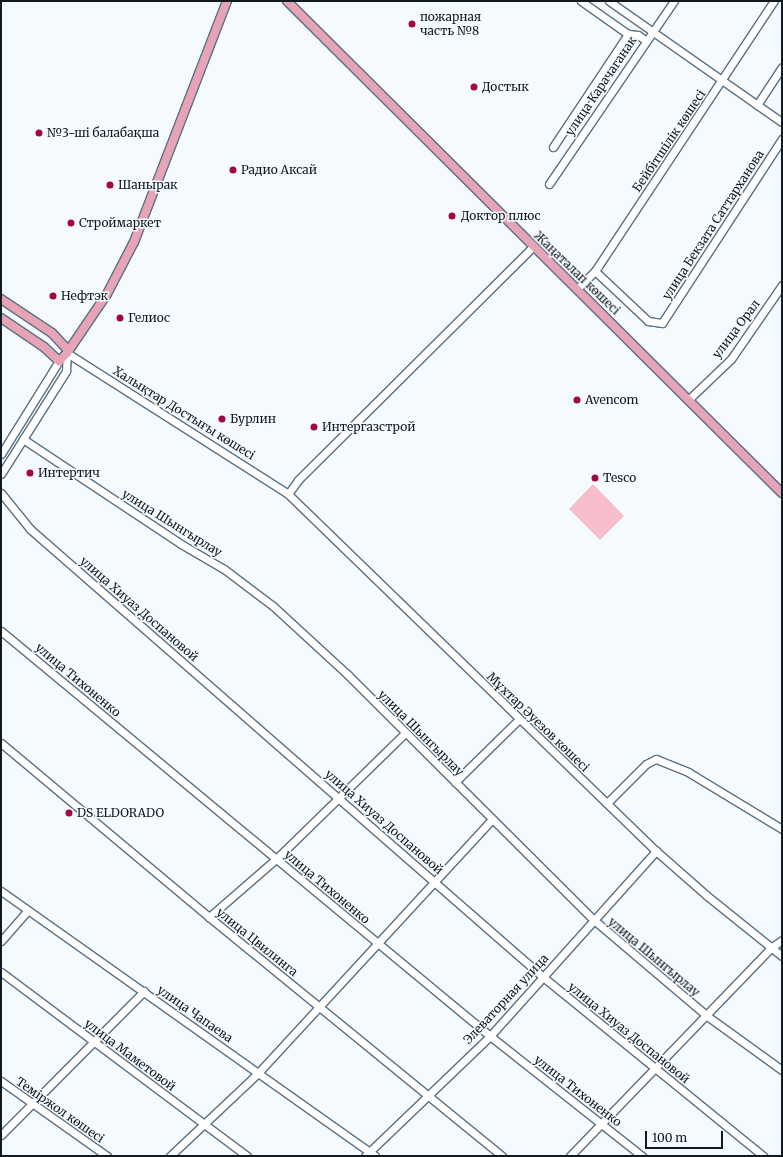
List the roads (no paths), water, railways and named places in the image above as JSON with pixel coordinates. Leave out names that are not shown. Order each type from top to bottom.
[{"type":"main road","points":[[1,318],[44,347],[59,361],[68,351],[107,294],[134,242],[227,1]]},
{"type":"main road","name":"Жаңаталап көшесі","points":[[287,1],[782,493]]},
{"type":"main road","name":"Халықтар Достығы көшесі","points":[[1,299],[52,333],[68,351]]},
{"type":"street","points":[[581,1],[628,34],[638,35],[645,40]]},
{"type":"street","points":[[608,1],[782,122]]},
{"type":"street","name":"улица Карачаганак","points":[[549,184],[645,40],[653,32],[674,1]]},
{"type":"street","name":"Бейбітшілік көшесі","points":[[577,289],[595,271],[774,1]]},
{"type":"street","points":[[553,147],[628,34]]},
{"type":"street","points":[[757,105],[782,67]]},
{"type":"street","name":"улица Бекзата Саттарханова","points":[[595,271],[648,321],[662,323],[782,139]]},
{"type":"street","points":[[288,494],[298,480],[533,247]]},
{"type":"street","name":"улица Орал","points":[[688,400],[731,359],[782,285]]},
{"type":"street","points":[[1,474],[66,370],[68,351]]},
{"type":"street","name":"Халықтар Достығы көшесі","points":[[68,351],[288,494]]},
{"type":"street","points":[[1,454],[59,361]]},
{"type":"street","name":"улица Шынгырлау","points":[[23,439],[250,586],[348,675],[594,920],[707,1016],[782,1070]]},
{"type":"street","name":"улица Хиуаз Доспановой","points":[[1,493],[30,529],[338,796],[543,977],[763,1156]]},
{"type":"street","name":"Мұхтар Әуезов көшесі","points":[[288,494],[656,851],[706,895],[782,956]]},
{"type":"street","name":"улица Тихоненко","points":[[1,631],[490,1036],[642,1156]]},
{"type":"street","points":[[455,782],[519,719]]},
{"type":"street","points":[[209,917],[276,859],[338,796],[405,732]]},
{"type":"street","name":"улица Цвилинга","points":[[1,743],[209,917],[502,1156]]},
{"type":"street","points":[[607,803],[646,764],[656,759],[688,772],[782,829]]},
{"type":"street","points":[[170,1156],[258,1072],[492,819]]},
{"type":"street","name":"Элеваторная улица","points":[[370,1155],[427,1095],[490,1036],[656,851]]},
{"type":"street","name":"улица Чапаева","points":[[1,891],[258,1072],[370,1155]]},
{"type":"street","points":[[1,941],[28,910]]},
{"type":"street","points":[[570,1156],[707,1016],[772,947],[782,940]]},
{"type":"street","name":"улица Маметовой","points":[[1,972],[247,1156]]},
{"type":"street","points":[[1,1135],[33,1105],[93,1041],[144,992]]},
{"type":"street","name":"Теміржол көшесі","points":[[1,1081],[107,1156]]},
{"type":"place","name":"пожарная часть №8","points":[[412,24]]},
{"type":"place","name":"Достык","points":[[474,87]]},
{"type":"place","name":"№3-ші балабақша","points":[[39,133]]},
{"type":"place","name":"Радио Аксай","points":[[233,170]]},
{"type":"place","name":"Шанырак","points":[[110,185]]},
{"type":"place","name":"Доктор плюс","points":[[452,216]]},
{"type":"place","name":"Строймаркет","points":[[71,223]]},
{"type":"place","name":"Нефтэк","points":[[53,296]]},
{"type":"place","name":"Гелиос","points":[[120,318]]},
{"type":"place","name":"Avencom","points":[[577,400]]},
{"type":"place","name":"Бурлин","points":[[222,419]]},
{"type":"place","name":"Интергазстрой","points":[[314,427]]},
{"type":"place","name":"Интертич","points":[[30,473]]},
{"type":"place","name":"Tesco","points":[[595,478]]},
{"type":"place","name":"DS ELDORADO","points":[[69,813]]}]
